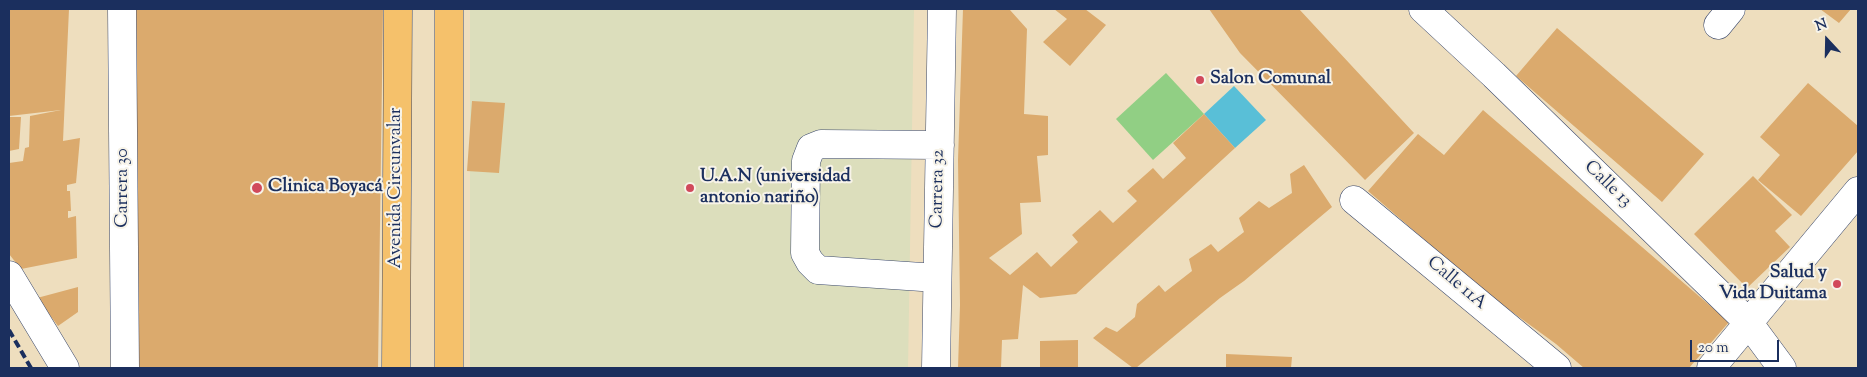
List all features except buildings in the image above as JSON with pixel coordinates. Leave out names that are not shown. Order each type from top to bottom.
[{"type":"highway","name":"Avenida Circunvalar","points":[[396,368],[398,9]]},
{"type":"highway","points":[[449,9],[449,368]]},
{"type":"street","name":"Carrera 30","points":[[122,9],[125,368]]},
{"type":"street","name":"Carrera 32","points":[[936,368],[942,9]]},
{"type":"street","name":"Calle 13","points":[[1423,9],[1494,75],[1748,322],[1782,368]]},
{"type":"street","points":[[937,278],[818,270],[810,262],[806,253],[806,160],[811,148],[822,144],[940,145]]},
{"type":"street","points":[[1711,368],[1858,191]]},
{"type":"street","name":"Calle 11A","points":[[1354,200],[1557,368]]},
{"type":"street","points":[[9,275],[64,368]]},
{"type":"shaded area","name":"U.A.N (universidad antonio nariño)","points":[[470,9],[914,9],[908,368],[470,368]]},
{"type":"green space","points":[[1166,73],[1204,114],[1153,160],[1116,119]]},
{"type":"water","points":[[1234,86],[1266,120],[1235,148],[1204,114]]},
{"type":"railway","points":[[9,330],[31,368]]},
{"type":"place","name":"Salon Comunal","points":[[1200,80]]},
{"type":"place","name":"Clinica Boyacá","points":[[257,188]]},
{"type":"place","name":"U.A.N (universidad antonio nariño)","points":[[690,188]]},
{"type":"place","name":"Salud y Vida Duitama","points":[[1837,284]]}]
